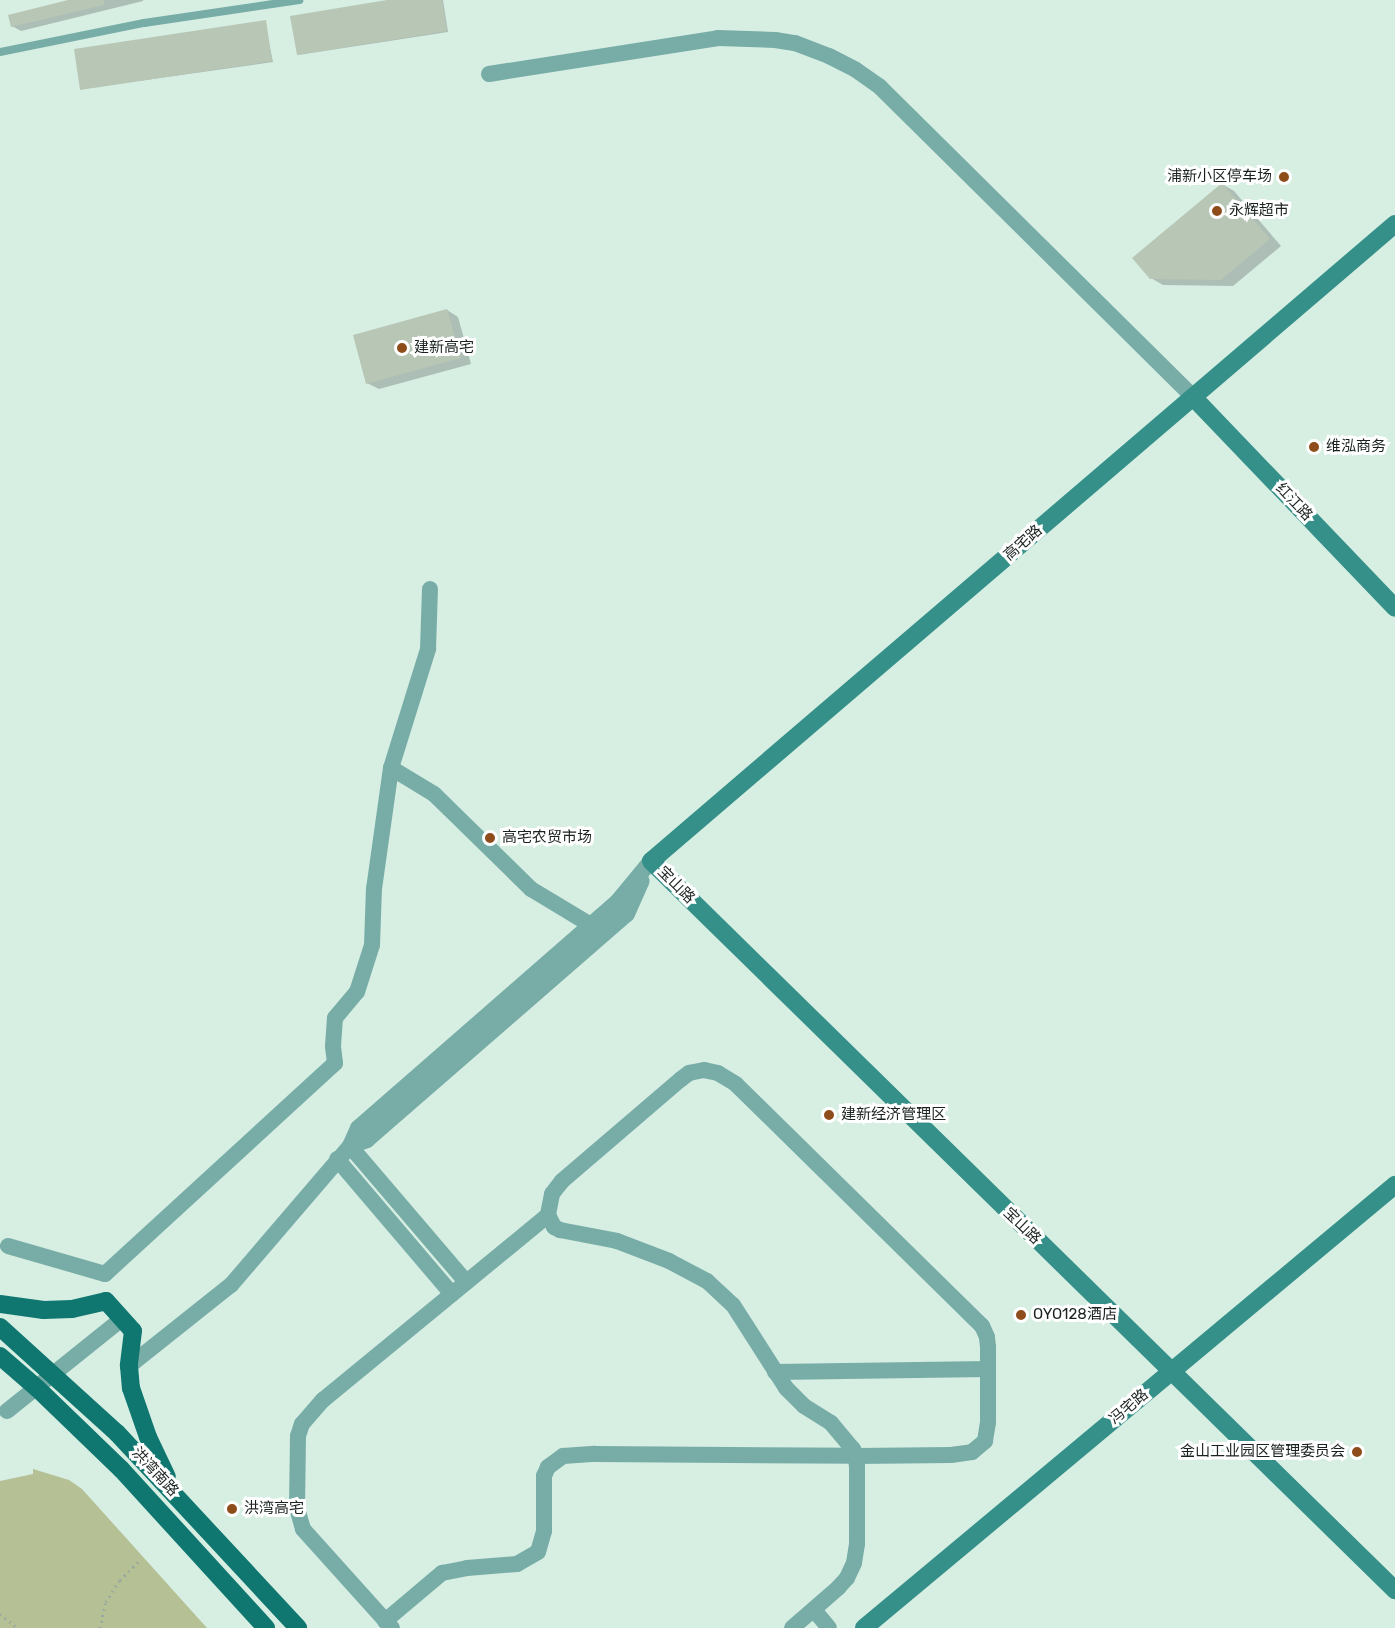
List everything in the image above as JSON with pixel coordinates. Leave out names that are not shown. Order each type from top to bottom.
[{"type":"main road","points":[[0,1304],[44,1310],[72,1309],[106,1301],[133,1331],[129,1366],[131,1388],[148,1437],[174,1492]]},
{"type":"main road","name":"洪湾南路","points":[[0,1327],[102,1418],[174,1492],[298,1628]]},
{"type":"main road","name":"洪湾南路","points":[[0,1356],[37,1388],[121,1469],[266,1628]]},
{"type":"street","points":[[489,74],[718,38],[775,40],[795,44],[829,56],[856,70],[880,87],[1193,397]]},
{"type":"street","name":"高宅路","points":[[651,861],[1395,224]]},
{"type":"street","name":"红江路","points":[[1193,397],[1395,608]]},
{"type":"street","points":[[8,1246],[105,1274],[335,1063],[333,1046],[335,1018],[357,992],[372,945],[374,889],[391,768],[428,649],[430,589]]},
{"type":"street","points":[[391,768],[434,794],[531,889],[591,925]]},
{"type":"street","points":[[129,1366],[231,1285],[350,1146],[358,1128],[617,903],[651,861]]},
{"type":"street","points":[[350,1146],[367,1140],[627,915],[651,861]]},
{"type":"street","name":"宝山路","points":[[651,861],[1395,1590]]},
{"type":"street","points":[[548,1215],[323,1400],[302,1424],[297,1437],[297,1508],[300,1522],[308,1535],[388,1624],[442,1573],[467,1568],[517,1564],[538,1552],[544,1531],[544,1476],[548,1467],[563,1456],[595,1454],[856,1456],[951,1455],[977,1449],[985,1441],[988,1431],[988,1369],[987,1338],[982,1326],[736,1084],[718,1073],[696,1071],[681,1079],[562,1181],[552,1194],[548,1215],[554,1227],[560,1230],[617,1241],[669,1261],[707,1281],[733,1305],[775,1372],[795,1398],[839,1431],[856,1456],[857,1544],[854,1563],[847,1578],[797,1626]]},
{"type":"street","points":[[350,1146],[466,1282]]},
{"type":"street","points":[[337,1159],[452,1294]]},
{"type":"street","name":"冯宅路","points":[[864,1628],[1395,1185]]},
{"type":"street","points":[[7,1411],[122,1319]]},
{"type":"street","points":[[775,1372],[988,1369]]},
{"type":"street","points":[[814,1610],[829,1628]]},
{"type":"lane","points":[[0,52],[144,23],[272,2],[299,0]]},
{"type":"path","points":[[100,1628],[106,1602],[120,1580],[140,1560]]},
{"type":"path","points":[[0,1614],[18,1628]]},
{"type":"green space","points":[[33,1469],[69,1480],[82,1489],[207,1628],[0,1628],[0,1481],[33,1474]]},
{"type":"building","points":[[68,0],[104,0],[104,5],[11,27],[8,15]]},
{"type":"building","points":[[387,0],[442,0],[447,31],[297,55],[290,16]]},
{"type":"building","points":[[266,20],[272,61],[80,90],[74,49]]},
{"type":"building","name":"永辉超市","points":[[1222,183],[1270,239],[1221,280],[1150,279],[1132,258]]},
{"type":"building","name":"建新高宅","points":[[447,309],[461,358],[366,384],[353,335]]},
{"type":"place","name":"浦新小区停车场","points":[[1284,177]]},
{"type":"place","name":"永辉超市","points":[[1217,211]]},
{"type":"place","name":"建新高宅","points":[[402,348]]},
{"type":"place","name":"维泓商务","points":[[1314,447]]},
{"type":"place","name":"高宅农贸市场","points":[[490,838]]},
{"type":"place","name":"建新经济管理区","points":[[829,1115]]},
{"type":"place","name":"OYO128酒店","points":[[1021,1315]]},
{"type":"place","name":"金山工业园区管理委员会","points":[[1357,1452]]},
{"type":"place","name":"洪湾高宅","points":[[232,1509]]}]
